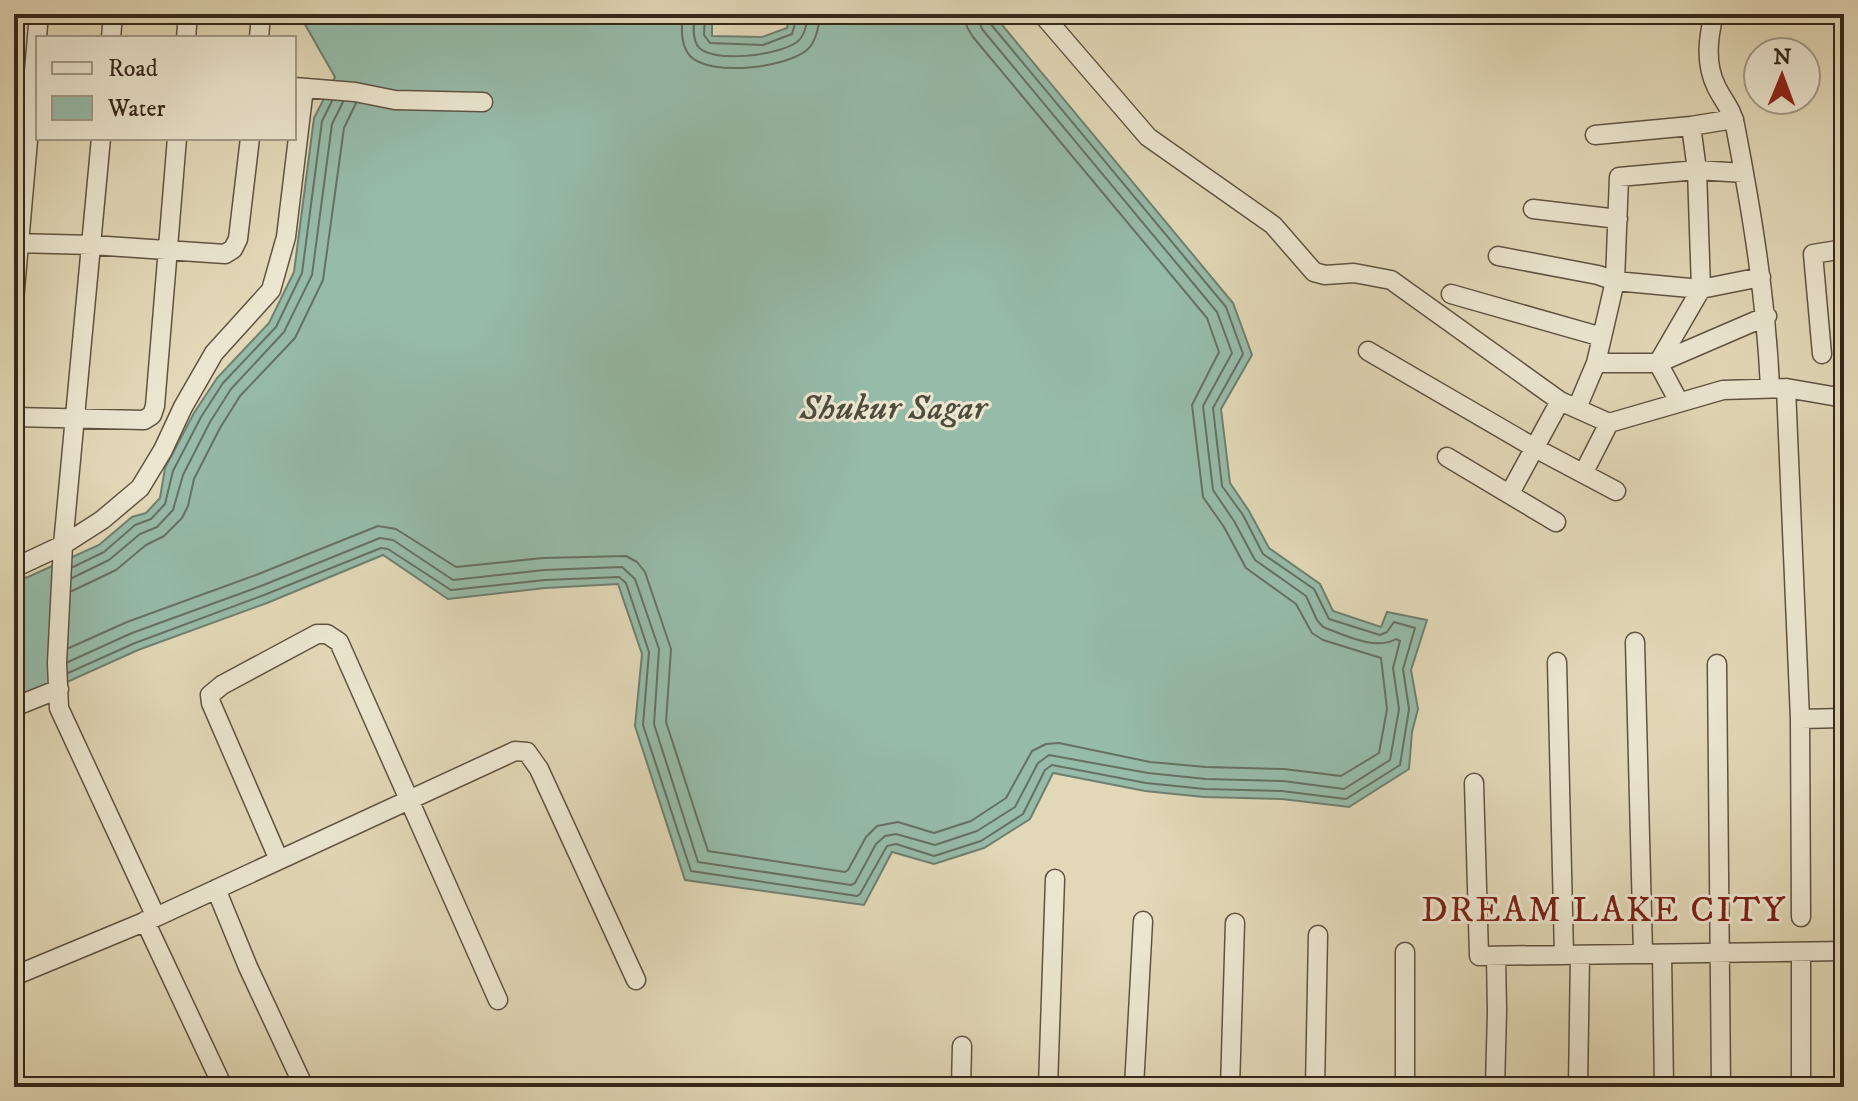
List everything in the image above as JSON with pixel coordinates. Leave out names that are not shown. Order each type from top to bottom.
[{"type":"street","points":[[38,36],[39,14]]},
{"type":"street","points":[[111,36],[113,14]]},
{"type":"street","points":[[186,36],[188,14]]},
{"type":"street","points":[[259,36],[261,14]]},
{"type":"street","points":[[1042,14],[1148,137],[1273,225],[1314,272],[1325,275],[1354,273],[1391,280],[1568,404],[1609,423],[1723,390],[1778,388],[1844,398]]},
{"type":"street","points":[[1714,14],[1708,60],[1714,83],[1734,119],[1778,388],[1800,719],[1801,917]]},
{"type":"street","points":[[14,66],[36,68],[16,244],[14,301]]},
{"type":"street","points":[[296,122],[299,87],[355,92],[395,100],[483,102]]},
{"type":"street","points":[[1595,135],[1734,119]]},
{"type":"street","points":[[1658,363],[1701,289],[1697,170],[1691,126]]},
{"type":"street","points":[[101,140],[63,545],[57,663],[59,708],[223,1087]]},
{"type":"street","points":[[14,417],[144,420],[152,415],[177,140]]},
{"type":"street","points":[[16,244],[92,245],[225,254],[233,249],[238,239],[250,140]]},
{"type":"street","points":[[14,568],[63,545],[102,520],[140,488],[214,353],[271,290],[286,237],[294,140]]},
{"type":"street","points":[[1510,493],[1535,448],[1596,363],[1615,281],[1619,177],[1697,170],[1744,173]]},
{"type":"street","points":[[1533,209],[1618,219]]},
{"type":"street","points":[[1822,354],[1813,254],[1844,249]]},
{"type":"street","points":[[1498,256],[1615,281],[1701,289],[1761,277]]},
{"type":"street","points":[[1451,294],[1602,337]]},
{"type":"street","points":[[1596,363],[1658,363],[1767,316]]},
{"type":"street","points":[[1368,351],[1616,491]]},
{"type":"street","points":[[1658,363],[1679,402]]},
{"type":"street","points":[[1584,472],[1609,423]]},
{"type":"street","points":[[1447,457],[1556,522]]},
{"type":"street","points":[[279,860],[210,695],[222,685],[317,634],[327,634],[339,642],[498,1000]]},
{"type":"street","points":[[1635,642],[1652,954],[1664,1087]]},
{"type":"street","points":[[1557,662],[1578,1087]]},
{"type":"street","points":[[1717,664],[1721,1087]]},
{"type":"street","points":[[14,707],[59,689]]},
{"type":"street","points":[[1800,719],[1844,718]]},
{"type":"street","points":[[17,969],[150,919],[515,751],[527,752],[539,769],[636,980]]},
{"type":"street","points":[[1474,783],[1479,956],[1844,951]]},
{"type":"street","points":[[1048,1087],[1055,879]]},
{"type":"street","points":[[216,889],[248,967],[304,1087]]},
{"type":"street","points":[[1134,1087],[1143,921]]},
{"type":"street","points":[[1230,1087],[1235,923]]},
{"type":"street","points":[[1315,1087],[1318,935]]},
{"type":"street","points":[[1405,952],[1405,1087]]},
{"type":"street","points":[[1801,952],[1801,1087]]},
{"type":"street","points":[[1495,1087],[1496,956]]},
{"type":"street","points":[[961,1087],[962,1046]]},
{"type":"water","name":"Shukur Sagar","points":[[299,14],[712,14],[712,36],[762,37],[787,28],[790,14],[993,14],[1233,303],[1252,355],[1221,409],[1230,483],[1269,548],[1320,584],[1333,611],[1381,627],[1387,612],[1427,620],[1411,670],[1418,709],[1412,732],[1409,769],[1349,807],[1282,799],[1204,797],[1145,791],[1053,773],[1030,819],[984,848],[934,864],[892,852],[864,905],[685,880],[635,726],[642,654],[618,584],[545,588],[448,599],[383,555],[267,603],[138,650],[14,706],[14,580],[28,577],[99,545],[132,517],[146,513],[160,498],[165,468],[194,413],[217,378],[269,323],[294,272],[314,118],[335,77]]},
{"type":"district","name":"DREAM LAKE CITY","points":[[1604,908]]}]
